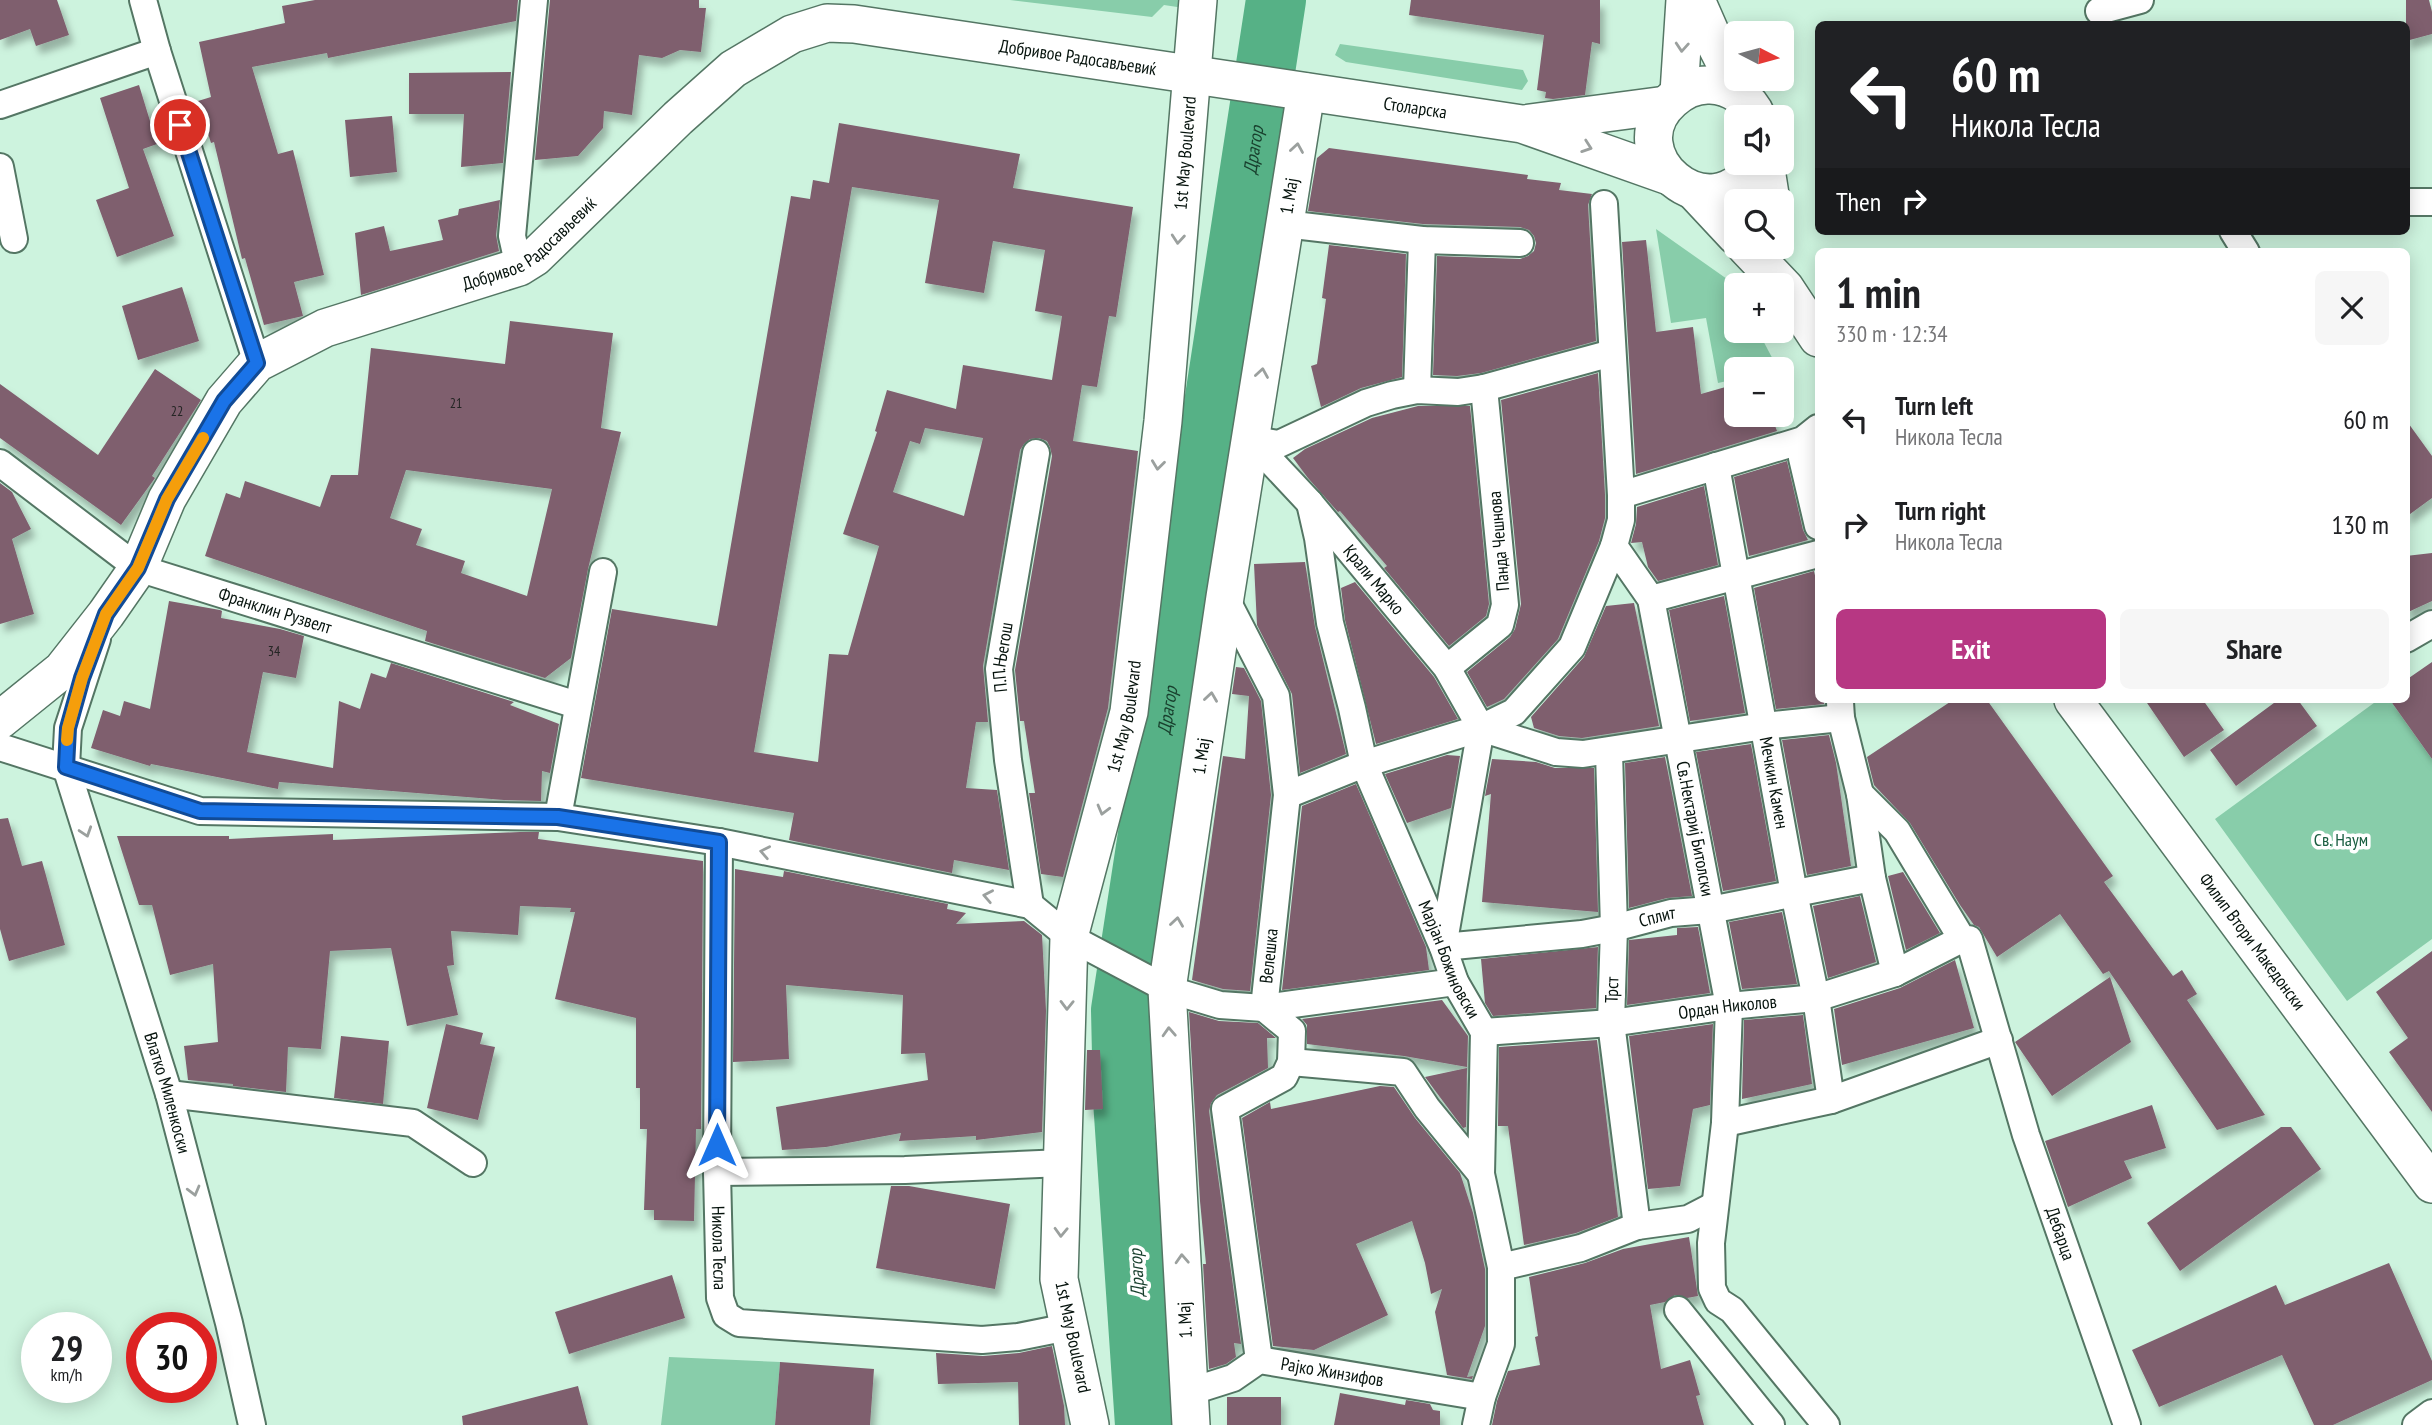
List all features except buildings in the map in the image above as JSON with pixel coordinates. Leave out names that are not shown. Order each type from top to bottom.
[{"type":"street","points":[[143,0],[257,363]]},
{"type":"street","points":[[519,267],[512,236],[534,0]]},
{"type":"street","name":"1st May Boulevard","points":[[1090,1425],[1085,1391],[1059,1279],[1063,1163],[1082,943],[1129,712],[1163,421],[1208,77],[1198,0]]},
{"type":"street","points":[[1685,0],[1673,99],[1658,118],[1654,134],[1658,156],[1682,184],[1724,224]]},
{"type":"street","points":[[1696,0],[1714,41],[1749,105]]},
{"type":"street","points":[[2099,12],[2140,0]]},
{"type":"street","name":"Добривое Радосављевиќ","points":[[0,720],[62,670],[106,614],[138,568],[173,488],[224,401],[257,363],[325,328],[519,267],[535,257],[678,118],[733,69],[792,34],[827,23],[854,24],[1300,91]]},
{"type":"street","points":[[0,105],[157,51]]},
{"type":"street","name":"Столарска","points":[[1522,124],[1673,99],[1695,86],[1712,85],[1728,89],[1748,105]]},
{"type":"street","name":"Столарска","points":[[1300,91],[1522,124],[1682,184]]},
{"type":"street","name":"1. Мај","points":[[1190,1409],[1157,983],[1251,440],[1285,224],[1300,91]]},
{"type":"street","points":[[0,167],[14,239]]},
{"type":"street","points":[[1682,184],[1710,193],[1739,183],[1746,175]]},
{"type":"street","points":[[2410,202],[2432,202]]},
{"type":"street","points":[[1287,795],[1364,764],[1481,729],[1514,712],[1572,647],[1614,546],[1621,520],[1604,204]]},
{"type":"street","points":[[1285,224],[1422,240],[1520,243]]},
{"type":"street","points":[[1417,390],[1422,240]]},
{"type":"street","points":[[1757,259],[1771,273]]},
{"type":"street","points":[[1794,302],[1815,333]]},
{"type":"street","points":[[1251,440],[1279,444],[1366,403],[1417,390],[1458,392],[1484,388],[1612,354]]},
{"type":"street","name":"Панда Чешнова","points":[[1447,668],[1500,625],[1505,605],[1484,388]]},
{"type":"street","points":[[1621,495],[1810,434]]},
{"type":"street","points":[[1810,434],[1802,458],[1815,513]]},
{"type":"street","name":"Крали Марко","points":[[1251,440],[1310,503],[1447,668],[1481,729]]},
{"type":"street","name":"П.П.Његош","points":[[1030,905],[1008,760],[999,669],[1036,453]]},
{"type":"street","name":"Франклин Рузвелт","points":[[0,463],[138,568],[577,705]]},
{"type":"street","name":"Мечкин Камен","points":[[1716,466],[1794,893],[1816,998],[1831,1100]]},
{"type":"street","name":"Марјан Божиновски","points":[[1310,503],[1318,538],[1330,623],[1364,764],[1443,947],[1455,982],[1484,1031],[1481,1174],[1501,1267],[1501,1344],[1482,1396],[1476,1425]]},
{"type":"street","name":"Св.Нектариј Битолски","points":[[1614,546],[1651,599],[1729,1006],[1725,1123],[1711,1243],[1712,1288],[1717,1301],[1732,1310],[1826,1425]]},
{"type":"street","points":[[1651,599],[1815,555]]},
{"type":"street","points":[[558,817],[603,572]]},
{"type":"street","name":"Велешка","points":[[1225,597],[1276,696],[1287,795],[1264,1008],[1292,1031],[1291,1062]]},
{"type":"street","points":[[66,767],[68,728],[82,678],[106,614]]},
{"type":"street","points":[[2410,637],[2432,624]]},
{"type":"street","name":"Филип Втори Македонски","points":[[2075,703],[2432,1184]]},
{"type":"street","points":[[1481,729],[1556,752],[1583,754],[1763,726],[1841,709],[1860,794],[1872,878],[1895,973]]},
{"type":"street","points":[[1443,947],[1481,729]]},
{"type":"street","points":[[0,747],[200,811],[558,817],[719,842],[1030,905],[1082,943],[1157,983],[1220,1004],[1264,1008],[1455,982]]},
{"type":"street","name":"Трст","points":[[1609,752],[1614,928],[1611,1023],[1637,1226]]},
{"type":"street","name":"Влатко Миленкоски","points":[[66,767],[169,1094],[229,1323],[252,1425]]},
{"type":"street","name":"Дебарца","points":[[1860,794],[1897,831],[1962,939],[1969,939],[2026,1135],[2127,1425]]},
{"type":"street","name":"Никола Тесла","points":[[719,842],[717,1172],[720,1298],[726,1315],[739,1323],[982,1340],[1018,1337],[1068,1327]]},
{"type":"street","name":"Сплит","points":[[1443,947],[1582,934],[1671,913],[1710,910],[1872,878]]},
{"type":"street","name":"Ордан Николов","points":[[1484,1031],[1611,1023],[1729,1006],[1816,998],[1895,973],[1962,939]]},
{"type":"street","points":[[1725,1123],[1831,1100],[1999,1040]]},
{"type":"street","points":[[1259,1360],[1225,1109],[1284,1077],[1291,1062],[1403,1072],[1427,1108],[1481,1174]]},
{"type":"street","points":[[169,1094],[413,1122],[473,1163]]},
{"type":"street","points":[[717,1172],[905,1170],[1063,1163]]},
{"type":"street","points":[[1501,1267],[1581,1248],[1637,1226],[1688,1219],[1715,1205]]},
{"type":"street","points":[[1678,1311],[1771,1425]]},
{"type":"street","name":"Рајко Жинзифов","points":[[1190,1409],[1259,1360],[1482,1396]]},
{"type":"street","points":[[2416,1425],[2432,1413]]},
{"type":"green space","points":[[1010,0],[1198,0],[1197,10],[1164,5],[1152,17]]},
{"type":"green space","points":[[1340,44],[1523,70],[1528,81],[1522,90],[1346,62],[1335,55]]},
{"type":"green space","points":[[1656,229],[1724,277],[1724,343],[1764,343],[1772,357],[1724,357],[1724,382],[1718,383],[1706,318],[1671,323]]},
{"type":"green space","name":"Св. Наум","points":[[2374,703],[2392,703],[2432,759],[2432,939],[2347,1001],[2215,819]]},
{"type":"green space","points":[[669,1357],[780,1362],[775,1425],[661,1425]]},
{"type":"waterway","name":"Драгор","points":[[1145,1425],[1123,1100],[1121,1010],[1276,0]]},
{"type":"slow traffic","points":[[67,740],[82,678],[106,614],[138,568],[167,499],[203,438]]},
{"type":"route","points":[[180,125],[257,363],[224,401],[167,499],[138,568],[106,614],[82,678],[68,728],[66,767],[200,811],[558,817],[719,842],[717,1145]]}]
